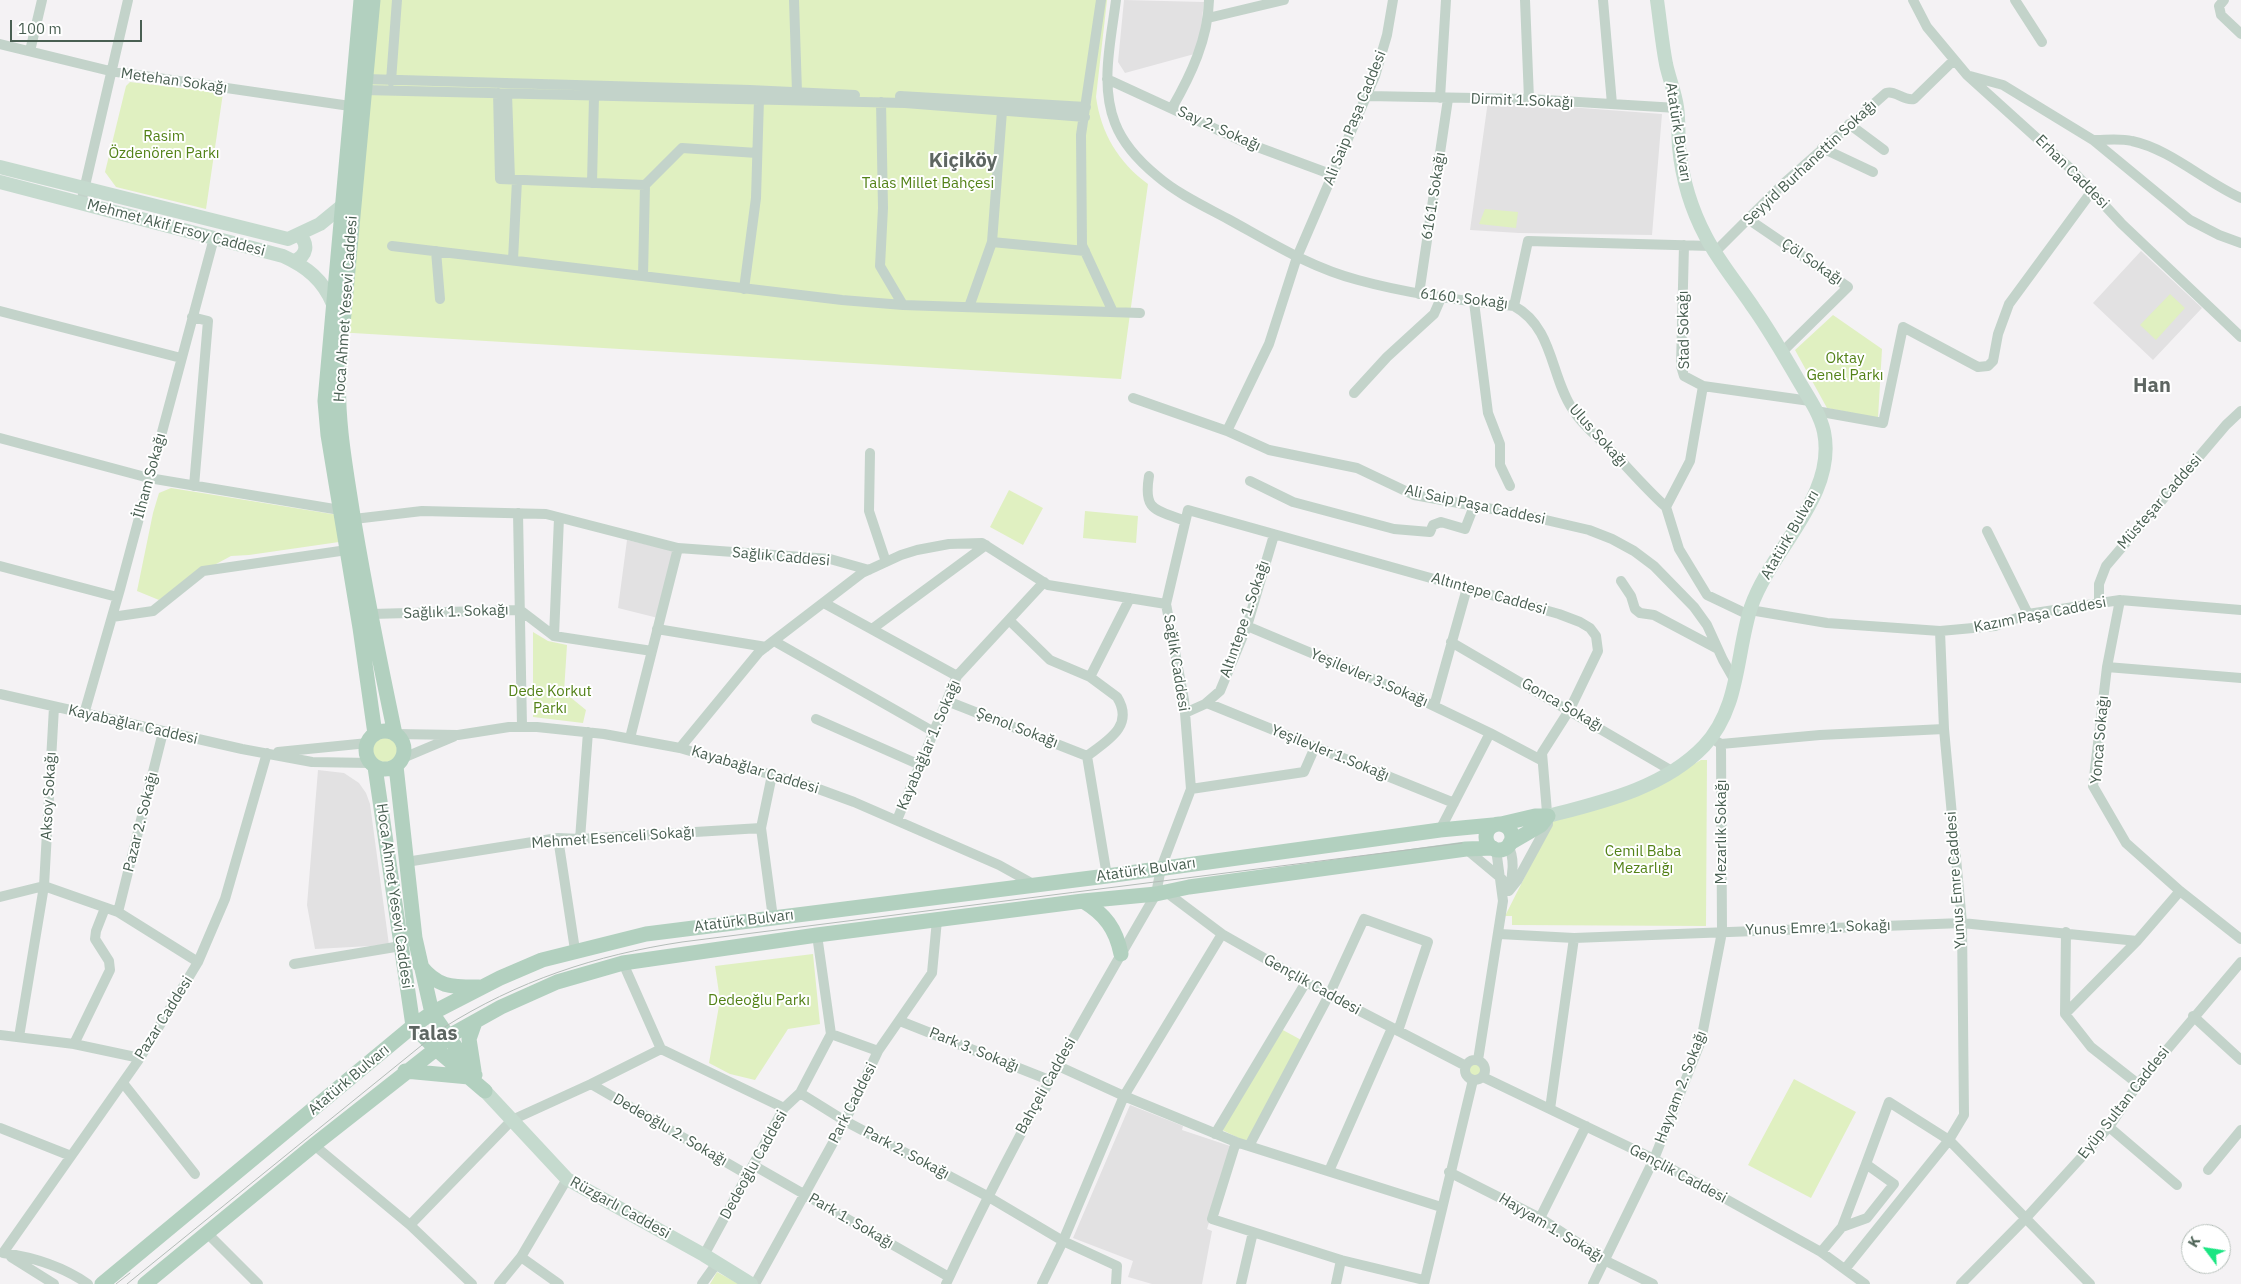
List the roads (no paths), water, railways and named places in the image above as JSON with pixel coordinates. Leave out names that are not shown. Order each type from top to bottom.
[{"type":"main road","name":"Hoca Ahmet Yesevi Caddesi","points":[[361,0],[326,384],[326,418],[347,550],[371,739]]},
{"type":"main road","name":"Hoca Ahmet Yesevi Caddesi","points":[[373,0],[338,383],[340,431],[354,518],[395,734]]},
{"type":"main road","points":[[385,731],[395,734],[400,737],[404,747],[400,762],[386,770],[373,765],[366,754],[371,739],[385,731]]},
{"type":"main road","name":"Hoca Ahmet Yesevi Caddesi","points":[[400,762],[406,862],[420,965],[432,1012]]},
{"type":"main road","name":"Hoca Ahmet Yesevi Caddesi","points":[[373,765],[413,1026]]},
{"type":"main road","name":"Atatürk Bulvarı","points":[[102,1284],[432,1012],[542,960],[575,950],[646,934],[1107,876],[1440,830],[1497,824],[1535,816],[1548,816]]},
{"type":"main road","name":"Atatürk Bulvarı","points":[[149,1282],[405,1071],[436,1049],[449,1036],[557,982],[623,963],[1083,901],[1161,893],[1190,887],[1466,849],[1502,847],[1541,825],[1548,816]]},
{"type":"main road","points":[[1497,824],[1510,831],[1502,847],[1488,843],[1486,836],[1488,830],[1497,824]]},
{"type":"main road","points":[[1083,901],[1098,910],[1109,922],[1117,937],[1121,954]]},
{"type":"main road","points":[[420,965],[427,974],[439,983],[452,987],[483,988]]},
{"type":"main road","points":[[389,1046],[399,1027],[401,1018],[404,970]]},
{"type":"main road","name":"Rüzgarlı Caddesi","points":[[432,1012],[449,1036],[472,1076],[485,1091]]},
{"type":"main road","points":[[405,1071],[472,1076],[469,1039],[475,1022]]},
{"type":"main road","name":"Rüzgarlı Caddesi","points":[[413,1026],[436,1049],[472,1076]]},
{"type":"street","points":[[30,51],[42,0]]},
{"type":"street","points":[[81,203],[128,0]]},
{"type":"street","points":[[391,81],[397,0]]},
{"type":"street","points":[[794,0],[797,92]]},
{"type":"street","points":[[1101,0],[1081,135],[1082,245],[1113,312]]},
{"type":"street","name":"6160. Sokağı","points":[[1116,0],[1107,79],[1109,104],[1116,125],[1125,141],[1148,168],[1177,190],[1294,255],[1345,276],[1419,294],[1514,306],[1528,241],[1684,245],[1713,249]]},
{"type":"street","points":[[1172,108],[1191,70],[1208,18],[1209,0]]},
{"type":"street","points":[[1208,18],[1284,0]]},
{"type":"street","name":"Ali Saip Paşa Caddesi","points":[[1393,0],[1384,49],[1367,96],[1333,175],[1294,255],[1269,344],[1227,431],[1269,450],[1297,457],[1346,465],[1370,473],[1414,494],[1589,530],[1624,544],[1654,566],[1679,590],[1707,625],[1736,681]]},
{"type":"street","name":"6161. Sokağı","points":[[1419,294],[1444,99],[1446,0]]},
{"type":"street","points":[[1525,0],[1529,99],[1677,108]]},
{"type":"street","points":[[1603,0],[1612,104]]},
{"type":"street","name":"Atatürk Bulvarı","points":[[1548,816],[1617,798],[1672,771],[1716,741],[1736,681],[1750,613],[1759,589],[1812,499],[1823,473],[1826,452],[1824,435],[1813,406],[1782,352],[1713,249],[1693,207],[1684,178],[1679,149],[1677,108],[1666,65],[1657,0]]},
{"type":"street","name":"Erhan Caddesi","points":[[1913,0],[1927,27],[1967,75],[2071,168],[2171,272],[2241,337]]},
{"type":"street","points":[[2015,0],[2042,42]]},
{"type":"street","points":[[2224,0],[2219,6],[2221,15],[2241,34]]},
{"type":"street","name":"Metehan Sokağı","points":[[0,44],[110,72],[350,106]]},
{"type":"street","name":"Seyyid Burhanettin Sokağı","points":[[1713,249],[1748,219],[1822,148],[1886,93],[1892,92],[1907,100],[1917,98],[1954,60]]},
{"type":"street","points":[[1967,75],[2003,85],[2093,140],[2190,220],[2219,235],[2241,243]]},
{"type":"street","name":"Say 2. Sokağı","points":[[1107,79],[1244,142],[1333,175]]},
{"type":"street","points":[[364,85],[391,81],[797,92],[948,98],[1085,112]]},
{"type":"street","points":[[364,85],[502,94],[881,102],[1002,111],[1085,112]]},
{"type":"street","points":[[502,94],[500,180],[644,185]]},
{"type":"street","points":[[592,183],[594,96]]},
{"type":"street","name":"Dirmit 1.Sokağı","points":[[1367,96],[1444,99],[1529,99],[1677,108]]},
{"type":"street","points":[[744,289],[756,198],[759,99]]},
{"type":"street","points":[[881,102],[883,208],[880,266],[903,305]]},
{"type":"street","points":[[969,307],[992,242],[1002,111]]},
{"type":"street","points":[[1850,124],[1884,150]]},
{"type":"street","points":[[2093,140],[2132,141],[2168,154],[2199,176],[2241,198]]},
{"type":"street","points":[[643,276],[644,185],[682,148],[758,153]]},
{"type":"street","points":[[1822,148],[1873,172]]},
{"type":"street","name":"Mehmet Akif Ersoy Caddesi","points":[[0,167],[288,239],[320,224],[342,206]]},
{"type":"street","points":[[513,179],[513,260]]},
{"type":"street","name":"Mehmet Akif Ersoy Caddesi","points":[[0,182],[283,256],[294,261],[320,280],[333,304]]},
{"type":"street","name":"Stad Sokağı","points":[[1684,245],[1681,370],[1686,378],[1703,386],[1813,406],[1883,423],[1904,328],[1978,367],[1985,367],[1991,364],[2001,322],[2012,300],[2092,191]]},
{"type":"street","name":"Çöl Sokağı","points":[[1748,219],[1848,287],[1782,352]]},
{"type":"street","points":[[294,261],[301,258],[305,251],[304,240],[299,235]]},
{"type":"street","name":"İlham Sokağı","points":[[84,714],[118,597],[214,238]]},
{"type":"street","points":[[992,242],[1085,251]]},
{"type":"street","points":[[392,246],[805,297],[903,305],[1140,313]]},
{"type":"street","points":[[436,251],[440,299]]},
{"type":"street","points":[[1354,393],[1387,356],[1434,314],[1441,298]]},
{"type":"street","points":[[1474,302],[1488,413],[1500,444],[1500,465],[1510,486]]},
{"type":"street","name":"Ulus Sokağı","points":[[1514,306],[1529,317],[1544,337],[1552,355],[1563,393],[1578,418],[1666,507]]},
{"type":"street","points":[[0,311],[181,358]]},
{"type":"street","points":[[192,317],[208,321],[194,486]]},
{"type":"street","points":[[1666,507],[1690,461],[1703,386]]},
{"type":"street","points":[[1133,398],[1227,431]]},
{"type":"street","name":"Müsteşar Caddesi","points":[[2099,603],[2099,584],[2111,558],[2226,425],[2241,411]]},
{"type":"street","points":[[0,438],[149,478],[340,510]]},
{"type":"street","points":[[870,452],[869,511],[886,562]]},
{"type":"street","name":"Altıntepe Caddesi","points":[[1149,476],[1146,494],[1149,503],[1156,510],[1187,515],[1274,535],[1570,617],[1590,628],[1596,636],[1598,651],[1570,709],[1542,752],[1541,760]]},
{"type":"street","points":[[1250,481],[1293,502],[1394,529],[1430,532],[1433,526],[1441,522],[1465,529],[1474,506]]},
{"type":"street","name":"Kazım Paşa Caddesi","points":[[1666,507],[1679,549],[1707,595],[1750,613],[1827,623],[1940,631],[1995,626],[2028,614],[2120,600],[2241,610]]},
{"type":"street","name":"Sağlık Caddesi","points":[[354,518],[422,510],[546,514],[678,548],[830,559],[868,570],[933,546],[982,543],[1048,585],[1166,604],[1185,713],[1191,789],[1161,868],[1161,893]]},
{"type":"street","points":[[518,514],[522,726]]},
{"type":"street","points":[[1166,604],[1187,515]]},
{"type":"street","points":[[554,636],[559,518]]},
{"type":"street","points":[[1987,531],[2028,614]]},
{"type":"street","name":"Altıntepe 1.Sokağı","points":[[1185,713],[1208,703],[1220,691],[1246,626],[1274,535]]},
{"type":"street","points":[[872,629],[986,545]]},
{"type":"street","points":[[630,738],[678,548]]},
{"type":"street","points":[[112,617],[153,610],[203,571],[347,550]]},
{"type":"street","points":[[0,566],[118,597]]},
{"type":"street","points":[[680,748],[760,652],[868,570]]},
{"type":"street","points":[[1621,581],[1631,596],[1635,609],[1640,613],[1654,615],[1718,649]]},
{"type":"street","name":"Kayabağlar 1. Sokağı","points":[[897,820],[957,676],[1044,582]]},
{"type":"street","points":[[1434,706],[1466,588]]},
{"type":"street","points":[[1090,677],[1130,598]]},
{"type":"street","name":"Yonca Sokağı","points":[[2120,600],[2108,667],[2093,786],[2126,843],[2180,891],[2241,939]]},
{"type":"street","points":[[824,603],[957,676]]},
{"type":"street","name":"Sağlık 1. Sokağı","points":[[371,614],[520,610],[554,636],[652,651]]},
{"type":"street","points":[[1009,620],[1050,660],[1090,677],[1118,697],[1122,707],[1120,725],[1113,737],[1087,756],[1107,876]]},
{"type":"street","name":"Yeşilevler 3.Sokağı","points":[[1246,626],[1434,706],[1541,760]]},
{"type":"street","points":[[658,629],[770,644],[934,732]]},
{"type":"street","name":"Yunus Emre Caddesi","points":[[1845,1269],[1950,1140],[1964,1115],[1962,923],[1944,729],[1940,631]]},
{"type":"street","name":"Gonca Sokağı","points":[[1451,642],[1570,709],[1672,771]]},
{"type":"street","points":[[2108,667],[2241,678]]},
{"type":"street","name":"Kayabağlar Caddesi","points":[[0,694],[163,732],[312,762],[373,765]]},
{"type":"street","name":"Şenol Sokağı","points":[[947,701],[1087,756]]},
{"type":"street","name":"Yeşilevler 1.Sokağı","points":[[1208,703],[1454,803]]},
{"type":"street","name":"Aksoy Sokağı","points":[[19,1037],[44,886],[54,707]]},
{"type":"street","points":[[816,719],[920,766]]},
{"type":"street","name":"Kayabağlar Caddesi","points":[[395,734],[458,735],[522,726],[588,732],[680,748],[836,795],[999,865],[1035,885]]},
{"type":"street","points":[[1716,741],[1944,729]]},
{"type":"street","name":"Pazar 2. Sokağı","points":[[118,912],[163,732]]},
{"type":"street","points":[[580,839],[588,732]]},
{"type":"street","points":[[1440,830],[1490,733]]},
{"type":"street","name":"Kayabağlar Caddesi","points":[[400,762],[458,735]]},
{"type":"street","name":"Kayabağlar Caddesi","points":[[267,753],[371,739]]},
{"type":"street","name":"Mezarlık Sokağı","points":[[1716,741],[1722,932]]},
{"type":"street","points":[[1191,789],[1304,772],[1315,747]]},
{"type":"street","name":"Pazar Caddesi","points":[[1,1253],[140,1058],[198,962],[225,899],[267,753]]},
{"type":"street","points":[[1503,901],[1517,881],[1546,829],[1548,816],[1541,760]]},
{"type":"street","points":[[772,775],[761,828],[773,918]]},
{"type":"street","name":"Mehmet Esenceli Sokağı","points":[[406,862],[558,838],[580,839],[761,828]]},
{"type":"street","points":[[558,838],[575,950]]},
{"type":"street","points":[[1502,847],[1512,853],[1512,876],[1509,891]]},
{"type":"street","points":[[1478,1060],[1503,901],[1502,847]]},
{"type":"street","points":[[1466,849],[1502,879]]},
{"type":"street","points":[[0,897],[44,886],[118,912],[198,962]]},
{"type":"street","points":[[2065,1014],[2136,941],[2180,891]]},
{"type":"street","name":"Gençlik Caddesi","points":[[1161,893],[1222,934],[1306,982],[1466,1066]]},
{"type":"street","name":"Bahçeli Caddesi","points":[[948,1281],[987,1196],[1056,1065],[1121,954],[1161,893]]},
{"type":"street","points":[[74,1044],[110,970],[109,961],[94,939],[105,908]]},
{"type":"street","points":[[1249,1146],[1329,995],[1364,919],[1428,942],[1395,1030],[1329,1171]]},
{"type":"street","name":"Park Caddesi","points":[[755,1284],[845,1121],[878,1051],[932,973],[937,920]]},
{"type":"street","name":"Yunus Emre 1. Sokağı","points":[[1498,934],[1574,938],[1962,923],[2066,932],[2136,941]]},
{"type":"street","name":"Hayyam 2. Sokağı","points":[[1594,1284],[1654,1159],[1702,1041],[1722,932]]},
{"type":"street","points":[[2066,932],[2065,1014],[2091,1047],[2138,1084]]},
{"type":"street","points":[[1042,1284],[1063,1241],[1124,1096],[1222,934]]},
{"type":"street","points":[[817,936],[831,1034],[878,1051]]},
{"type":"street","points":[[1550,1109],[1574,938]]},
{"type":"street","points":[[294,964],[401,946]]},
{"type":"street","name":"Eyüp Sultan Caddesi","points":[[1961,1284],[2026,1218],[2109,1127],[2138,1084],[2193,1016],[2241,962]]},
{"type":"street","points":[[623,963],[661,1049],[784,1108]]},
{"type":"street","points":[[1215,1134],[1306,982]]},
{"type":"street","points":[[2193,1016],[2241,1060]]},
{"type":"street","name":"Park 3. Sokağı","points":[[900,1021],[1049,1080]]},
{"type":"street","name":"Dedeoğlu Caddesi","points":[[704,1255],[784,1108],[800,1093],[831,1034]]},
{"type":"street","points":[[0,1035],[74,1044],[140,1058]]},
{"type":"street","points":[[410,1225],[512,1120],[661,1049]]},
{"type":"street","points":[[1478,1060],[1471,1061],[1466,1066],[1467,1076],[1478,1079]]},
{"type":"street","points":[[1236,1142],[1212,1219],[1341,1260],[1424,1282],[1449,1172],[1478,1079],[1485,1067],[1478,1060]]},
{"type":"street","points":[[1056,1065],[1124,1096],[1236,1142],[1441,1207]]},
{"type":"street","name":"Gençlik Caddesi","points":[[1478,1079],[1550,1109],[1654,1159],[1821,1252],[1865,1284]]},
{"type":"street","points":[[123,1083],[195,1174]]},
{"type":"street","name":"Dedeoğlu 2. Sokağı","points":[[591,1084],[751,1170]]},
{"type":"street","name":"Rüzgarlı Caddesi","points":[[485,1091],[566,1179],[704,1255],[751,1284]]},
{"type":"street","name":"Park 2. Sokağı","points":[[800,1093],[845,1121],[987,1196],[1063,1241],[1117,1266],[1116,1284]]},
{"type":"street","points":[[1821,1252],[1842,1227],[1889,1102],[1950,1140],[2090,1284]]},
{"type":"street","points":[[1540,1218],[1586,1126]]},
{"type":"street","points":[[2109,1127],[2177,1185]]},
{"type":"street","points":[[0,1128],[71,1156]]},
{"type":"street","points":[[2208,1170],[2241,1130]]},
{"type":"street","points":[[314,1145],[410,1225],[472,1284]]},
{"type":"street","points":[[1842,1227],[1867,1218],[1894,1184],[1866,1164]]},
{"type":"street","name":"Park 1. Sokağı","points":[[751,1170],[804,1195],[948,1281]]},
{"type":"street","name":"Hayyam 1. Sokağı","points":[[1449,1172],[1540,1218],[1604,1260],[1653,1284]]},
{"type":"street","points":[[499,1284],[521,1257],[566,1179]]},
{"type":"street","points":[[1241,1284],[1253,1232]]},
{"type":"street","points":[[207,1233],[258,1284]]},
{"type":"street","points":[[1,1253],[34,1270],[54,1284]]},
{"type":"street","points":[[1,1253],[45,1262],[88,1284]]},
{"type":"street","points":[[521,1257],[559,1284]]},
{"type":"street","points":[[1336,1284],[1341,1260]]},
{"type":"street","points":[[702,1284],[716,1263]]},
{"type":"tram line","points":[[127,1284],[443,1028],[499,997],[558,972],[619,954],[682,942],[1462,843]]},
{"type":"tram line","points":[[116,1284],[130,1273]]},
{"type":"district","name":"Kiçiköy","points":[[963,161]]},
{"type":"district","name":"Han","points":[[2152,386]]},
{"type":"district","name":"Talas","points":[[433,1034]]},
{"type":"park label","name":"Rasim Özdenören Parkı","points":[[164,146]]},
{"type":"park label","name":"Talas Millet Bahçesi","points":[[928,184]]},
{"type":"park label","name":"Oktay Genel Parkı","points":[[1845,368]]},
{"type":"park label","name":"Dede Korkut Parkı","points":[[550,700]]},
{"type":"park label","name":"Cemil Baba Mezarlığı","points":[[1643,860]]},
{"type":"park label","name":"Dedeoğlu Parkı","points":[[759,1001]]}]
